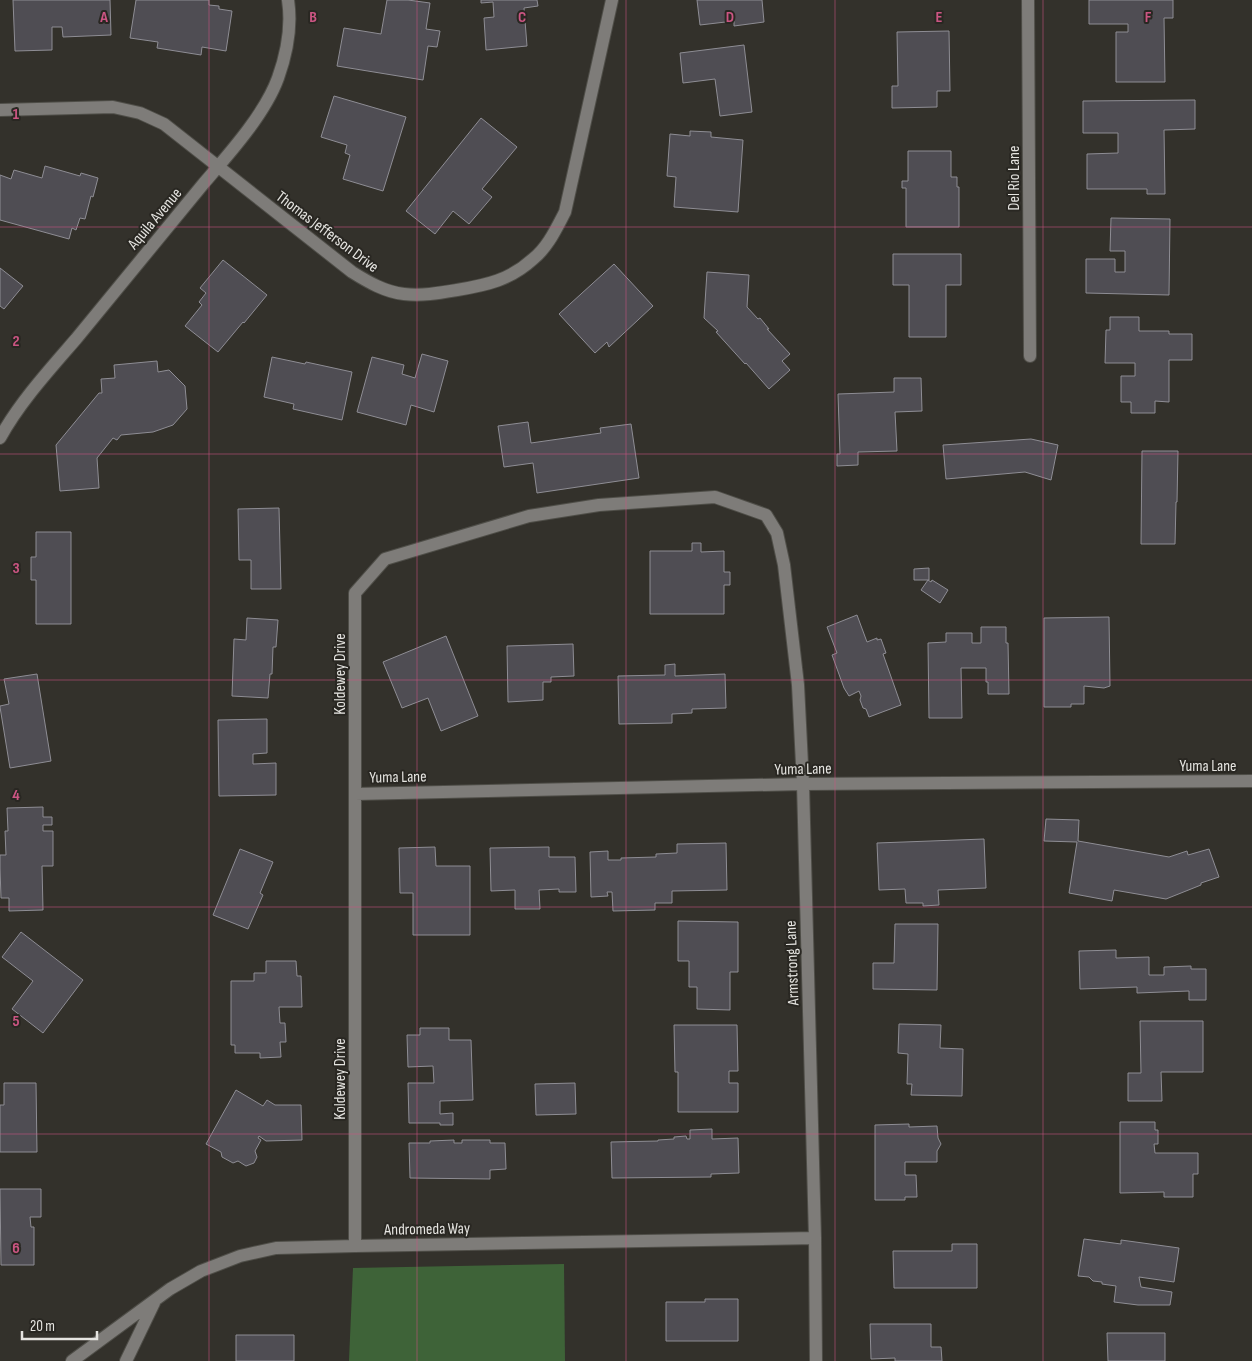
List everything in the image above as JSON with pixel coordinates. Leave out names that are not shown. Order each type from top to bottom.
[{"type":"street","name":"Aquila Avenue","points":[[0,438],[31,394],[254,122],[278,79],[288,45],[290,11],[288,0]]},
{"type":"street","name":"Thomas Jefferson Drive","points":[[0,110],[113,106],[140,113],[164,124],[352,272],[375,286],[403,294],[430,295],[489,284],[512,274],[534,259],[553,237],[565,212],[612,0]]},
{"type":"street","name":"Del Rio Lane","points":[[1028,0],[1030,356]]},
{"type":"street","name":"Koldewey Drive","points":[[355,1246],[355,593],[385,559],[529,516],[599,505],[715,498],[766,515],[777,533],[784,565]]},
{"type":"street","name":"Armstrong Lane","points":[[784,565],[798,685],[803,784],[815,1238],[816,1361]]},
{"type":"street","name":"Yuma Lane","points":[[355,794],[803,784],[1252,781]]},
{"type":"street","name":"Andromeda Way","points":[[72,1361],[170,1289],[201,1270],[240,1256],[276,1248],[815,1238]]},
{"type":"street","points":[[126,1361],[155,1301]]},
{"type":"green space","points":[[564,1264],[565,1361],[349,1361],[353,1268]]},
{"type":"building","points":[[13,0],[110,0],[111,35],[63,37],[62,27],[52,27],[52,50],[15,51]]},
{"type":"building","points":[[136,0],[209,0],[209,5],[219,6],[219,9],[232,11],[226,51],[202,47],[201,55],[157,48],[158,42],[130,38]]},
{"type":"building","points":[[387,0],[430,3],[426,29],[440,31],[437,47],[428,46],[423,80],[337,66],[344,28],[381,34]]},
{"type":"building","points":[[481,0],[537,0],[538,6],[524,8],[527,46],[486,50],[484,18],[494,17],[493,2],[481,3]]},
{"type":"building","points":[[697,0],[762,0],[764,22],[734,26],[734,21],[700,25]]},
{"type":"building","points":[[1089,0],[1173,0],[1173,18],[1164,18],[1165,82],[1116,82],[1116,32],[1128,32],[1128,24],[1089,24]]},
{"type":"building","points":[[949,31],[950,91],[937,91],[937,107],[892,108],[892,86],[898,86],[897,32]]},
{"type":"building","points":[[744,45],[752,112],[720,116],[715,79],[683,83],[680,53]]},
{"type":"building","points":[[334,96],[406,117],[383,191],[343,179],[350,155],[345,153],[347,145],[321,137]]},
{"type":"building","points":[[1195,100],[1195,129],[1164,130],[1165,194],[1147,194],[1147,189],[1087,189],[1087,154],[1118,153],[1118,133],[1083,133],[1083,101]]},
{"type":"building","points":[[481,118],[517,147],[482,189],[492,197],[469,224],[453,211],[435,234],[406,211]]},
{"type":"building","points":[[690,131],[711,132],[711,137],[743,140],[738,212],[674,207],[676,177],[667,176],[670,134],[690,136]]},
{"type":"building","points":[[908,151],[951,151],[951,177],[957,177],[957,187],[959,187],[959,227],[906,227],[906,188],[902,188],[902,181],[908,181]]},
{"type":"building","points":[[45,166],[80,176],[81,173],[98,178],[85,219],[80,218],[76,230],[72,228],[69,239],[0,220],[0,175],[11,179],[14,170],[42,178]]},
{"type":"building","points":[[1111,218],[1170,219],[1169,295],[1086,293],[1086,259],[1115,259],[1115,272],[1125,272],[1125,251],[1110,251]]},
{"type":"building","points":[[893,254],[961,254],[961,285],[946,285],[946,337],[909,337],[909,285],[893,285]]},
{"type":"building","points":[[223,260],[267,295],[218,352],[185,326],[202,305],[199,302],[206,293],[200,288]]},
{"type":"building","points":[[614,264],[653,306],[609,347],[607,342],[595,353],[559,314]]},
{"type":"building","points":[[0,268],[23,286],[4,309],[0,306]]},
{"type":"building","points":[[707,272],[749,275],[747,307],[758,319],[760,318],[769,329],[767,329],[790,354],[782,361],[790,370],[769,389],[716,332],[718,331],[704,318]]},
{"type":"building","points":[[1110,317],[1139,317],[1139,331],[1169,331],[1169,334],[1192,334],[1192,360],[1169,360],[1169,402],[1155,401],[1155,413],[1131,413],[1131,402],[1121,402],[1121,376],[1135,376],[1135,363],[1105,363],[1106,330],[1110,330]]},
{"type":"building","points":[[422,354],[448,361],[434,412],[411,405],[406,425],[357,412],[372,357],[404,365],[402,374],[415,378]]},
{"type":"building","points":[[272,357],[352,372],[342,420],[293,409],[294,404],[264,397]]},
{"type":"building","points":[[157,361],[158,372],[169,370],[185,386],[187,409],[173,425],[153,432],[121,435],[117,440],[113,438],[97,458],[99,488],[60,491],[56,445],[99,393],[102,393],[101,379],[115,378],[114,365]]},
{"type":"building","points":[[894,378],[921,378],[922,411],[895,412],[897,451],[858,452],[858,465],[837,466],[837,454],[840,454],[838,394],[894,392]]},
{"type":"building","points":[[528,422],[531,443],[601,433],[600,428],[631,424],[639,478],[537,493],[533,463],[504,467],[498,426]]},
{"type":"building","points":[[1031,439],[1058,445],[1051,480],[1025,472],[946,479],[943,445]]},
{"type":"building","points":[[1142,451],[1178,451],[1175,544],[1141,544]]},
{"type":"building","points":[[279,508],[281,589],[251,589],[251,560],[239,560],[238,509]]},
{"type":"building","points":[[36,532],[71,532],[71,624],[36,624],[36,580],[31,580],[31,557],[36,557]]},
{"type":"building","points":[[692,543],[701,543],[701,552],[724,551],[724,572],[730,572],[730,585],[724,585],[724,614],[650,614],[650,551],[692,551]]},
{"type":"building","points":[[929,568],[929,580],[914,580],[914,569]]},
{"type":"building","points":[[928,580],[931,582],[932,580],[948,590],[940,603],[921,590]]},
{"type":"building","points":[[857,615],[867,642],[877,638],[877,640],[881,639],[886,653],[883,654],[901,705],[869,717],[866,709],[863,708],[859,691],[849,696],[844,688],[832,655],[837,653],[827,627]]},
{"type":"building","points":[[1109,617],[1110,686],[1104,688],[1084,686],[1084,704],[1071,704],[1071,707],[1044,707],[1044,618]]},
{"type":"building","points":[[247,618],[278,620],[276,647],[273,647],[272,674],[270,674],[268,698],[232,696],[234,639],[246,640]]},
{"type":"building","points":[[981,627],[1006,627],[1009,694],[988,694],[986,668],[961,668],[962,718],[929,718],[928,643],[946,642],[946,633],[972,633],[972,643],[981,643]]},
{"type":"building","points":[[446,636],[478,716],[441,731],[428,698],[402,708],[383,662]]},
{"type":"building","points":[[573,644],[574,676],[551,677],[551,682],[543,682],[543,700],[508,702],[507,646]]},
{"type":"building","points":[[675,664],[675,676],[725,674],[726,708],[692,709],[692,713],[672,714],[672,723],[619,724],[618,676],[665,675],[665,665]]},
{"type":"building","points":[[37,674],[51,761],[10,768],[0,707],[9,704],[4,679]]},
{"type":"building","points":[[267,719],[267,753],[253,754],[253,764],[276,763],[276,795],[219,796],[218,720]]},
{"type":"building","points":[[43,807],[43,817],[52,817],[52,825],[43,825],[43,831],[53,831],[53,866],[42,866],[43,910],[9,911],[9,898],[1,898],[0,868],[0,855],[6,855],[5,831],[8,831],[7,808]]},
{"type":"building","points":[[1046,819],[1079,820],[1078,841],[1169,857],[1187,851],[1188,855],[1209,849],[1219,877],[1166,899],[1114,890],[1112,901],[1069,893],[1077,842],[1044,841]]},
{"type":"building","points":[[984,839],[986,888],[938,890],[939,905],[923,906],[923,903],[906,903],[905,889],[879,890],[877,843]]},
{"type":"building","points":[[726,843],[727,890],[672,891],[672,903],[655,903],[655,910],[613,911],[612,892],[607,892],[608,896],[591,897],[590,852],[608,851],[608,860],[621,860],[621,858],[656,857],[656,854],[677,853],[677,844]]},
{"type":"building","points":[[435,847],[436,866],[470,866],[470,935],[413,935],[413,893],[400,893],[399,848]]},
{"type":"building","points":[[549,847],[549,857],[575,857],[576,892],[559,892],[559,889],[539,890],[540,909],[515,909],[515,890],[491,891],[490,848]]},
{"type":"building","points":[[240,849],[273,862],[260,893],[263,895],[248,929],[213,915]]},
{"type":"building","points":[[678,921],[738,922],[738,972],[730,972],[730,1010],[697,1009],[697,987],[689,987],[689,961],[678,961]]},
{"type":"building","points":[[895,924],[938,924],[937,990],[873,989],[873,963],[894,963]]},
{"type":"building","points":[[21,932],[83,980],[43,1033],[12,1009],[33,981],[2,957]]},
{"type":"building","points":[[1116,950],[1116,958],[1149,957],[1149,975],[1164,975],[1164,967],[1191,966],[1191,969],[1206,969],[1206,1000],[1189,1000],[1189,991],[1137,993],[1137,987],[1080,989],[1079,951]]},
{"type":"building","points":[[266,961],[296,961],[297,976],[301,976],[302,1007],[279,1007],[280,1023],[285,1023],[286,1042],[280,1042],[281,1057],[260,1058],[260,1053],[235,1053],[235,1045],[231,1045],[231,981],[254,981],[254,973],[266,973]]},
{"type":"building","points":[[1140,1021],[1203,1021],[1203,1072],[1161,1072],[1162,1101],[1128,1101],[1128,1073],[1141,1073]]},
{"type":"building","points":[[899,1024],[941,1025],[940,1048],[963,1049],[962,1096],[911,1095],[912,1084],[907,1084],[908,1054],[898,1053]]},
{"type":"building","points":[[674,1025],[737,1025],[738,1071],[729,1071],[729,1083],[738,1083],[738,1112],[678,1112],[678,1072],[675,1072]]},
{"type":"building","points":[[420,1028],[449,1028],[449,1040],[471,1040],[473,1100],[440,1101],[440,1114],[453,1113],[453,1125],[409,1123],[408,1083],[434,1083],[433,1066],[408,1067],[407,1035],[420,1035]]},
{"type":"building","points":[[4,1083],[36,1083],[37,1152],[0,1152],[0,1105],[4,1105]]},
{"type":"building","points":[[575,1083],[576,1114],[536,1115],[535,1084]]},
{"type":"building","points":[[236,1090],[263,1106],[267,1100],[275,1105],[301,1105],[302,1140],[266,1141],[259,1136],[258,1138],[261,1140],[255,1151],[257,1157],[254,1163],[246,1166],[238,1161],[233,1163],[222,1157],[221,1152],[206,1144]]},
{"type":"building","points":[[1120,1122],[1155,1122],[1155,1130],[1158,1130],[1158,1144],[1154,1144],[1155,1153],[1198,1153],[1198,1174],[1193,1174],[1193,1197],[1164,1197],[1164,1192],[1120,1193]]},
{"type":"building","points":[[909,1124],[909,1127],[937,1126],[938,1138],[941,1144],[937,1151],[937,1162],[905,1162],[905,1175],[916,1175],[917,1197],[905,1197],[905,1200],[875,1200],[875,1125]]},
{"type":"building","points":[[712,1129],[712,1139],[738,1138],[739,1173],[711,1174],[711,1177],[612,1178],[611,1142],[658,1141],[686,1136],[687,1139],[690,1139],[690,1130]]},
{"type":"building","points":[[454,1140],[454,1143],[462,1143],[462,1140],[490,1140],[490,1143],[505,1143],[506,1169],[490,1170],[490,1179],[410,1178],[409,1143]]},
{"type":"building","points":[[0,1189],[41,1189],[41,1217],[30,1217],[31,1227],[34,1227],[34,1265],[1,1265]]},
{"type":"building","points":[[1084,1239],[1121,1244],[1121,1240],[1179,1248],[1174,1282],[1139,1277],[1141,1287],[1172,1292],[1170,1305],[1138,1305],[1114,1302],[1116,1286],[1093,1281],[1089,1277],[1078,1276]]},
{"type":"building","points":[[952,1244],[977,1244],[977,1288],[894,1288],[893,1251],[952,1251]]},
{"type":"building","points":[[705,1299],[738,1299],[738,1341],[666,1341],[666,1302],[705,1302]]},
{"type":"building","points":[[870,1324],[931,1324],[931,1347],[941,1347],[942,1361],[895,1361],[895,1358],[871,1359]]},
{"type":"building","points":[[1107,1333],[1165,1333],[1165,1361],[1108,1361]]},
{"type":"building","points":[[236,1335],[294,1335],[294,1361],[236,1361]]}]
